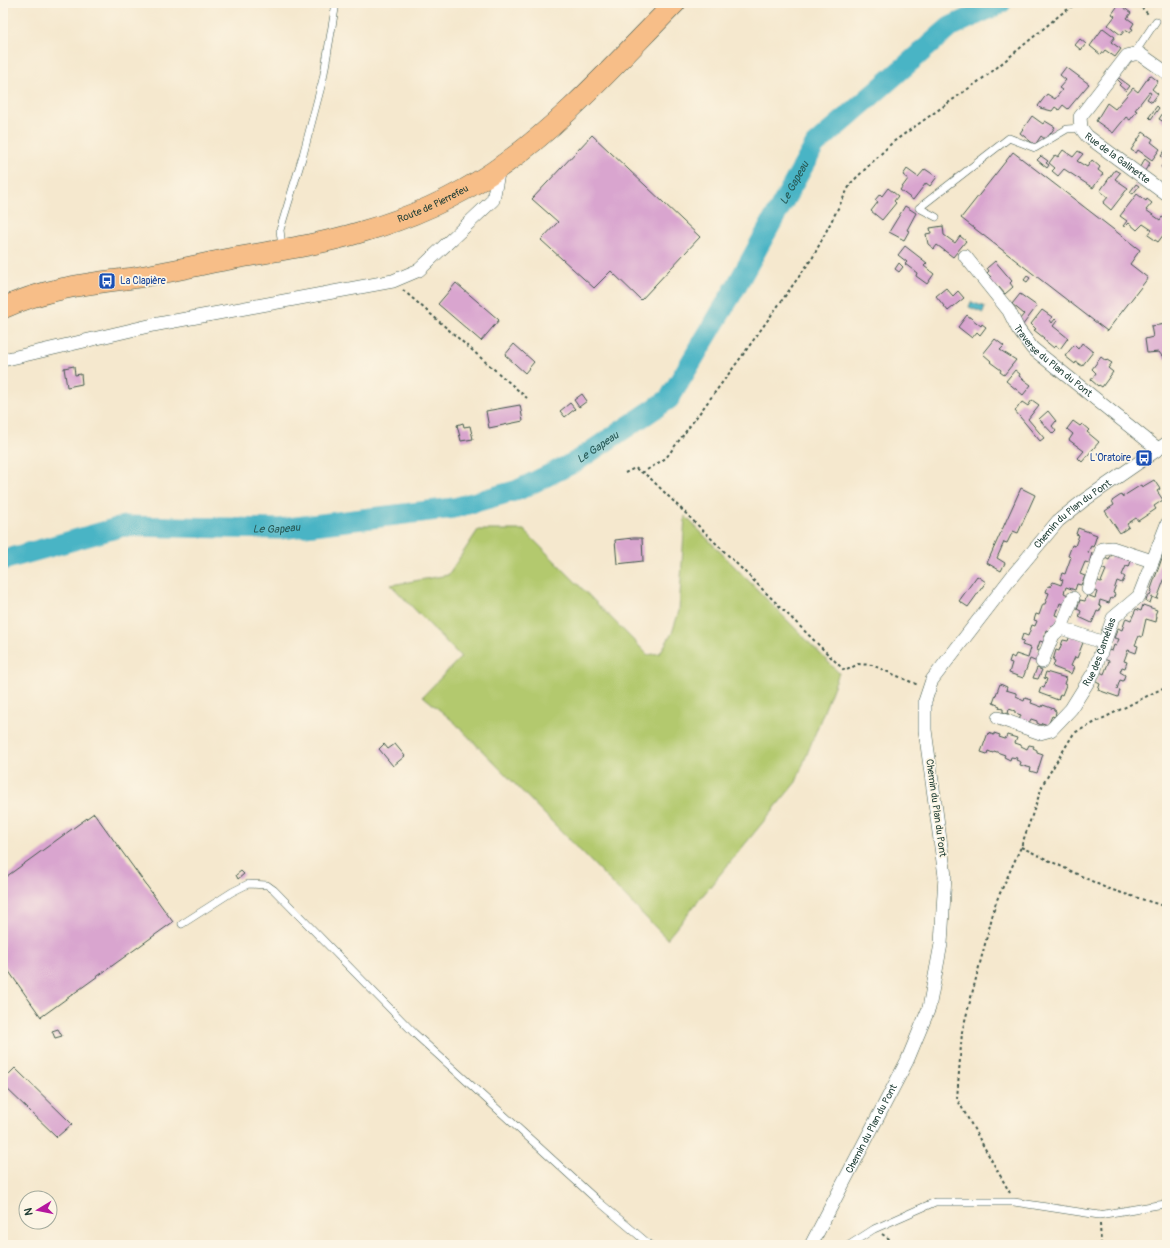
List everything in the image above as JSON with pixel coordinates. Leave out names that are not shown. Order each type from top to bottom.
[{"type":"main road","name":"Route de Pierrefeu","points":[[3,308],[45,292],[72,286],[126,279],[282,250],[361,233],[434,205],[463,190],[498,168],[544,133],[570,110],[675,3]]},
{"type":"main road","name":"Route de Pierrefeu","points":[[3,324],[26,312],[49,303],[126,279]]},
{"type":"street","points":[[1134,54],[1140,54],[1167,73]]},
{"type":"street","name":"Rue de la Galinette","points":[[1134,54],[1127,56],[1080,117],[1081,128],[1087,136],[1167,195]]},
{"type":"street","points":[[3,360],[153,325],[393,281],[419,270],[493,200],[498,168]]},
{"type":"street","name":"Traverse du Plan du Pont","points":[[965,256],[1009,311],[1018,329],[1032,348],[1162,446]]},
{"type":"street","name":"Chemin du Plan du Pont","points":[[811,1245],[907,1061],[929,1008],[941,944],[945,876],[925,730],[925,701],[932,680],[1014,574],[1058,521],[1083,501],[1162,446]]},
{"type":"street","name":"Rue des Camélias","points":[[998,718],[1040,733],[1051,730],[1071,709],[1094,672],[1113,618],[1139,596],[1167,524]]},
{"type":"street","points":[[1088,589],[1102,549],[1112,548],[1152,561]]},
{"type":"street","points":[[1042,662],[1053,636],[1061,628],[1073,598]]},
{"type":"street","points":[[1061,628],[1104,643]]},
{"type":"lane","points":[[282,250],[280,230],[303,155],[323,79],[336,3]]},
{"type":"lane","points":[[1134,54],[1156,21]]},
{"type":"lane","points":[[936,217],[919,208],[1009,138],[1035,148],[1067,129],[1081,128]]},
{"type":"lane","points":[[182,924],[232,892],[248,884],[267,885],[274,890],[414,1033],[598,1201],[650,1245]]},
{"type":"lane","points":[[849,1245],[874,1229],[935,1202],[1014,1202],[1099,1215],[1167,1204]]},
{"type":"path","points":[[642,473],[666,458],[742,356],[813,257],[852,183],[893,142],[990,74],[1061,14],[1077,3]]},
{"type":"path","points":[[1136,3],[1156,21]]},
{"type":"path","points":[[393,281],[527,398]]},
{"type":"path","points":[[625,473],[635,468],[649,477],[845,671],[858,664],[872,665],[929,690]]},
{"type":"path","points":[[1010,1193],[957,1099],[962,1032],[996,902],[1021,847],[1043,784],[1074,732],[1167,686]]},
{"type":"path","points":[[1021,847],[1106,888],[1167,907]]},
{"type":"path","points":[[1099,1215],[1101,1245]]},
{"type":"path","points":[[874,1229],[898,1245]]},
{"type":"green space","points":[[685,516],[839,673],[796,782],[667,939],[454,722],[423,696],[461,657],[391,585],[448,575],[478,530],[524,530],[648,655],[660,653],[672,633],[679,611]]},
{"type":"water","points":[[971,302],[985,307],[983,313],[969,307]]},
{"type":"building","points":[[1119,4],[1131,13],[1127,18],[1134,23],[1131,28],[1133,29],[1130,33],[1125,30],[1121,35],[1108,25],[1115,16],[1112,14]]},
{"type":"building","points":[[1103,28],[1115,37],[1111,42],[1121,49],[1115,57],[1105,50],[1101,55],[1090,46]]},
{"type":"building","points":[[1080,39],[1086,44],[1081,50],[1075,45]]},
{"type":"building","points":[[1066,67],[1089,84],[1068,109],[1063,105],[1059,110],[1055,107],[1052,111],[1040,108],[1038,106],[1047,94],[1055,99],[1062,90],[1059,88],[1066,80],[1060,75]]},
{"type":"building","points":[[1150,75],[1158,81],[1152,89],[1158,94],[1152,102],[1147,99],[1151,93],[1149,92],[1135,110],[1137,111],[1130,120],[1126,117],[1113,133],[1096,121],[1107,103],[1115,109],[1133,88],[1138,92]]},
{"type":"building","points":[[1119,78],[1130,86],[1126,91],[1119,85],[1121,83],[1117,79]]},
{"type":"building","points":[[1157,106],[1159,108],[1151,119],[1149,117]]},
{"type":"building","points":[[1167,107],[1167,124],[1159,119]]},
{"type":"building","points":[[1032,116],[1043,124],[1045,121],[1055,127],[1046,140],[1041,136],[1035,145],[1020,133]]},
{"type":"building","points":[[1143,132],[1153,139],[1151,142],[1160,149],[1152,160],[1138,150],[1136,153],[1131,150]]},
{"type":"building","points":[[592,135],[700,237],[641,300],[611,271],[594,288],[541,240],[558,222],[532,199]]},
{"type":"building","points":[[1167,148],[1167,174],[1161,167],[1166,160],[1161,156]]},
{"type":"building","points":[[1063,150],[1073,157],[1078,151],[1083,154],[1077,161],[1087,167],[1092,160],[1100,167],[1098,170],[1103,174],[1093,188],[1064,169],[1058,176],[1052,171],[1055,168],[1049,163],[1055,155],[1058,157]]},
{"type":"building","points":[[1013,152],[1140,250],[1130,264],[1148,278],[1107,331],[961,218]]},
{"type":"building","points":[[1041,156],[1048,161],[1046,163],[1049,165],[1047,168],[1037,160]]},
{"type":"building","points":[[1145,159],[1150,163],[1144,172],[1139,168]]},
{"type":"building","points":[[907,169],[918,177],[925,169],[937,177],[930,186],[926,183],[913,200],[900,190],[908,179],[903,175]]},
{"type":"building","points":[[1115,170],[1120,173],[1115,179],[1128,188],[1111,210],[1103,203],[1108,197],[1100,191]]},
{"type":"building","points":[[1136,184],[1139,186],[1133,194],[1130,192]]},
{"type":"building","points":[[888,188],[898,196],[894,201],[896,203],[882,220],[871,211],[878,202],[875,200],[880,194],[882,196]]},
{"type":"building","points":[[1137,194],[1146,201],[1147,199],[1152,203],[1146,210],[1160,220],[1162,217],[1167,220],[1167,230],[1158,242],[1148,235],[1152,230],[1143,224],[1137,230],[1129,223],[1125,227],[1123,226],[1127,221],[1120,216]]},
{"type":"building","points":[[905,206],[916,213],[907,230],[909,231],[904,240],[889,232]]},
{"type":"building","points":[[943,226],[944,235],[955,243],[960,236],[966,241],[953,257],[937,245],[934,249],[928,244],[926,234],[931,233],[930,228]]},
{"type":"building","points":[[905,246],[927,263],[924,266],[934,274],[927,284],[916,276],[917,273],[905,264],[907,262],[898,255]]},
{"type":"building","points":[[995,261],[1012,281],[1010,283],[1013,287],[1005,294],[998,286],[995,289],[987,280],[991,277],[987,273],[989,271],[987,268]]},
{"type":"building","points":[[899,263],[903,267],[899,272],[895,269]]},
{"type":"building","points":[[1027,276],[1030,278],[1027,282],[1024,280]]},
{"type":"building","points":[[456,283],[499,320],[481,341],[438,304]]},
{"type":"building","points":[[946,288],[953,296],[958,291],[964,298],[948,311],[936,296]]},
{"type":"building","points":[[1020,294],[1037,306],[1022,326],[1019,320],[1024,314],[1012,304]]},
{"type":"building","points":[[1042,310],[1052,317],[1050,320],[1052,323],[1055,319],[1057,321],[1053,326],[1068,338],[1060,349],[1056,346],[1054,348],[1043,339],[1044,338],[1034,330],[1036,329],[1031,324]]},
{"type":"building","points":[[967,315],[981,326],[982,324],[986,327],[980,335],[977,332],[972,338],[958,327]]},
{"type":"building","points":[[1167,324],[1167,336],[1165,336],[1167,343],[1167,359],[1165,360],[1159,352],[1147,353],[1145,339],[1153,337],[1151,326]]},
{"type":"building","points":[[995,339],[1004,346],[1000,350],[1016,360],[1004,375],[1000,372],[1001,370],[990,362],[991,361],[983,354]]},
{"type":"building","points":[[1082,343],[1093,352],[1082,366],[1076,362],[1075,364],[1065,356],[1074,345],[1078,349]]},
{"type":"building","points":[[514,344],[534,362],[525,373],[505,355]]},
{"type":"building","points":[[1101,357],[1112,363],[1108,368],[1113,372],[1102,387],[1099,385],[1098,386],[1091,380],[1096,373],[1092,369]]},
{"type":"building","points":[[74,366],[75,375],[81,374],[82,384],[67,387],[64,368]]},
{"type":"building","points":[[1015,370],[1020,374],[1019,376],[1031,385],[1023,395],[1006,381]]},
{"type":"building","points":[[582,394],[587,401],[579,407],[574,400]]},
{"type":"building","points":[[1032,400],[1039,405],[1028,419],[1044,438],[1040,441],[1015,411],[1022,402],[1028,406]]},
{"type":"building","points":[[570,403],[575,409],[565,417],[560,411]]},
{"type":"building","points":[[520,405],[523,421],[489,428],[486,411]]},
{"type":"building","points":[[1048,411],[1056,421],[1052,426],[1056,431],[1053,434],[1039,419]]},
{"type":"building","points":[[1073,421],[1080,426],[1082,424],[1089,430],[1087,432],[1099,442],[1082,462],[1078,458],[1084,451],[1069,440],[1073,434],[1067,429]]},
{"type":"building","points":[[463,423],[464,427],[470,426],[473,439],[461,441],[457,425]]},
{"type":"building","points":[[1154,480],[1160,489],[1157,491],[1163,500],[1154,506],[1156,509],[1138,521],[1136,518],[1127,524],[1129,527],[1120,533],[1105,511],[1114,505],[1112,501],[1121,495],[1122,497],[1141,485],[1142,487]]},
{"type":"building","points":[[1021,488],[1035,495],[1018,533],[1013,531],[1007,543],[1004,542],[997,558],[1005,563],[1001,571],[987,563]]},
{"type":"building","points":[[1078,528],[1097,535],[1093,547],[1091,546],[1088,552],[1092,553],[1089,563],[1085,562],[1080,574],[1085,576],[1081,585],[1077,584],[1075,590],[1066,587],[1064,593],[1068,595],[1065,605],[1060,603],[1055,615],[1059,616],[1055,626],[1051,625],[1049,631],[1046,630],[1044,636],[1048,638],[1046,643],[1040,641],[1037,650],[1041,652],[1037,662],[1030,659],[1023,678],[1009,673],[1012,663],[1009,662],[1011,656],[1014,658],[1016,654],[1028,658],[1031,648],[1022,645],[1024,641],[1021,640],[1023,634],[1028,636],[1032,625],[1035,626],[1037,621],[1034,620],[1036,614],[1039,615],[1049,593],[1046,592],[1048,586],[1050,587],[1053,582],[1061,585],[1063,580],[1060,579],[1062,573],[1065,574],[1071,557],[1068,556],[1072,545],[1075,546],[1079,535],[1076,534]]},
{"type":"building","points":[[642,538],[643,561],[617,564],[615,540]]},
{"type":"building","points":[[1167,544],[1167,572],[1157,599],[1152,597],[1150,603],[1146,601],[1148,595],[1150,596],[1151,589]]},
{"type":"building","points":[[1112,554],[1131,561],[1129,567],[1126,566],[1122,575],[1125,577],[1122,583],[1117,581],[1113,593],[1115,594],[1113,599],[1111,598],[1109,603],[1100,600],[1099,605],[1102,606],[1099,612],[1097,611],[1092,623],[1079,617],[1081,611],[1077,609],[1080,600],[1085,601],[1087,595],[1095,598],[1097,592],[1093,590],[1096,580],[1101,582],[1106,570],[1101,568],[1105,558],[1109,560]]},
{"type":"building","points":[[977,576],[986,582],[968,607],[959,601]]},
{"type":"building","points":[[1143,605],[1157,610],[1155,615],[1157,616],[1156,622],[1146,619],[1142,637],[1139,636],[1135,645],[1138,646],[1136,653],[1128,650],[1124,661],[1127,662],[1125,668],[1122,667],[1120,672],[1125,675],[1123,681],[1120,680],[1117,689],[1120,690],[1118,697],[1098,690],[1100,684],[1096,682],[1100,672],[1104,674],[1109,661],[1104,659],[1108,650],[1112,651],[1114,645],[1116,646],[1119,639],[1114,638],[1118,628],[1122,630],[1126,618],[1131,620],[1136,609],[1141,611]]},
{"type":"building","points":[[1070,635],[1084,640],[1077,658],[1075,657],[1071,666],[1074,667],[1071,674],[1053,667],[1055,661],[1053,660],[1056,650],[1059,651],[1063,640],[1068,641]]},
{"type":"building","points":[[1037,668],[1042,670],[1038,679],[1033,678]]},
{"type":"building","points":[[1046,672],[1066,678],[1064,684],[1066,685],[1058,700],[1039,693],[1041,687],[1044,688],[1047,679],[1044,678]]},
{"type":"building","points":[[1000,684],[1007,687],[1006,690],[1016,693],[1016,696],[1024,701],[1025,698],[1032,700],[1031,703],[1054,709],[1056,711],[1055,717],[1052,716],[1048,725],[1042,723],[1041,725],[1037,723],[1037,721],[1031,719],[1029,723],[1019,720],[1021,715],[1015,713],[1015,711],[1009,709],[1008,714],[1003,712],[1003,709],[999,708],[1000,706],[993,703]]},
{"type":"building","points":[[988,733],[1000,735],[999,737],[1005,739],[1007,735],[1017,738],[1015,743],[1027,749],[1029,745],[1034,746],[1033,748],[1037,750],[1037,752],[1043,754],[1037,773],[1030,771],[1031,768],[1020,765],[1021,762],[1016,760],[1017,758],[1011,757],[1010,760],[1004,757],[1005,755],[994,751],[993,753],[988,751],[987,754],[981,752]]},
{"type":"building","points":[[384,744],[388,749],[395,744],[405,756],[393,766],[379,749]]},
{"type":"building","points":[[94,813],[173,922],[41,1017],[3,963],[3,879]]},
{"type":"building","points":[[241,871],[244,874],[238,879],[236,875]]},
{"type":"building","points":[[58,1029],[62,1036],[55,1038],[52,1031]]},
{"type":"building","points":[[15,1068],[72,1124],[57,1137],[3,1085],[3,1080]]},
{"type":"waterway","name":"Le Gapeau","points":[[3,560],[124,526],[280,529],[454,508],[518,490],[575,462],[669,399],[734,290],[815,145],[950,27],[1001,3]]},
{"type":"place","name":"La Clapière","points":[[107,281]]},
{"type":"place","name":"L'Oratoire","points":[[1144,458]]}]
